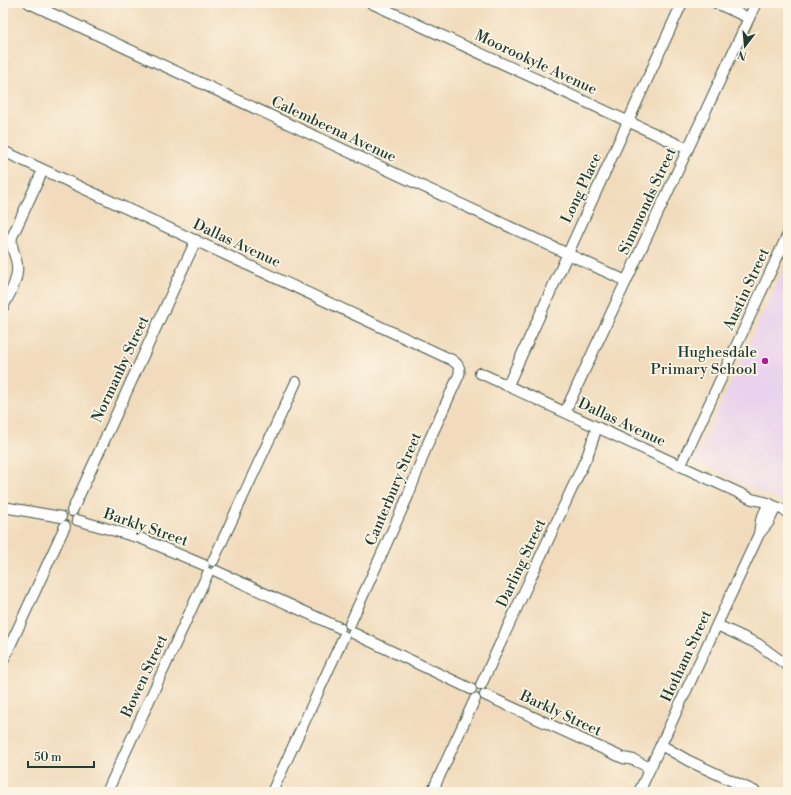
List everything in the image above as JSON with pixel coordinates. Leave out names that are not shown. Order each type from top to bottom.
[{"type":"street","name":"Calembeena Avenue","points":[[29,3],[626,281]]},
{"type":"street","name":"Moorookyle Avenue","points":[[371,3],[688,149]]},
{"type":"street","name":"Long Place","points":[[508,385],[682,3]]},
{"type":"street","points":[[716,3],[749,18]]},
{"type":"street","name":"Simmonds Street","points":[[565,412],[756,3]]},
{"type":"street","name":"Dallas Avenue","points":[[3,151],[343,308],[452,360],[458,365]]},
{"type":"street","points":[[3,307],[17,274],[18,267],[12,246],[12,237],[43,170]]},
{"type":"street","name":"Austin Street","points":[[681,465],[788,234]]},
{"type":"street","name":"Normanby Street","points":[[75,516],[196,240]]},
{"type":"street","name":"Canterbury Street","points":[[272,792],[408,496],[428,442],[459,375],[460,370],[458,365]]},
{"type":"street","name":"Dallas Avenue","points":[[480,373],[681,465],[771,508],[788,520]]},
{"type":"street","name":"Bowen Street","points":[[107,792],[296,382]]},
{"type":"street","name":"Darling Street","points":[[483,690],[600,428]]},
{"type":"street","points":[[3,507],[63,521],[72,526],[75,516],[66,511],[63,521],[3,661]]},
{"type":"street","name":"Dallas Avenue","points":[[771,508],[788,512]]},
{"type":"street","name":"Hotham Street","points":[[639,792],[759,534],[761,520],[771,508]]},
{"type":"street","name":"Barkly Street","points":[[75,516],[140,538],[210,567],[471,689]]},
{"type":"street","points":[[717,625],[765,648],[788,666]]},
{"type":"street","points":[[476,684],[483,690],[482,699],[475,700],[471,696],[471,689],[476,684]]},
{"type":"street","name":"Barkly Street","points":[[483,690],[623,758],[631,765],[649,771]]},
{"type":"street","points":[[432,792],[475,700]]},
{"type":"street","points":[[660,747],[675,757],[689,761],[756,792]]},
{"type":"shaded area","name":"Hughesdale Primary School","points":[[788,260],[788,505],[695,461]]},
{"type":"place","name":"Hughesdale Primary School","points":[[765,361]]}]
